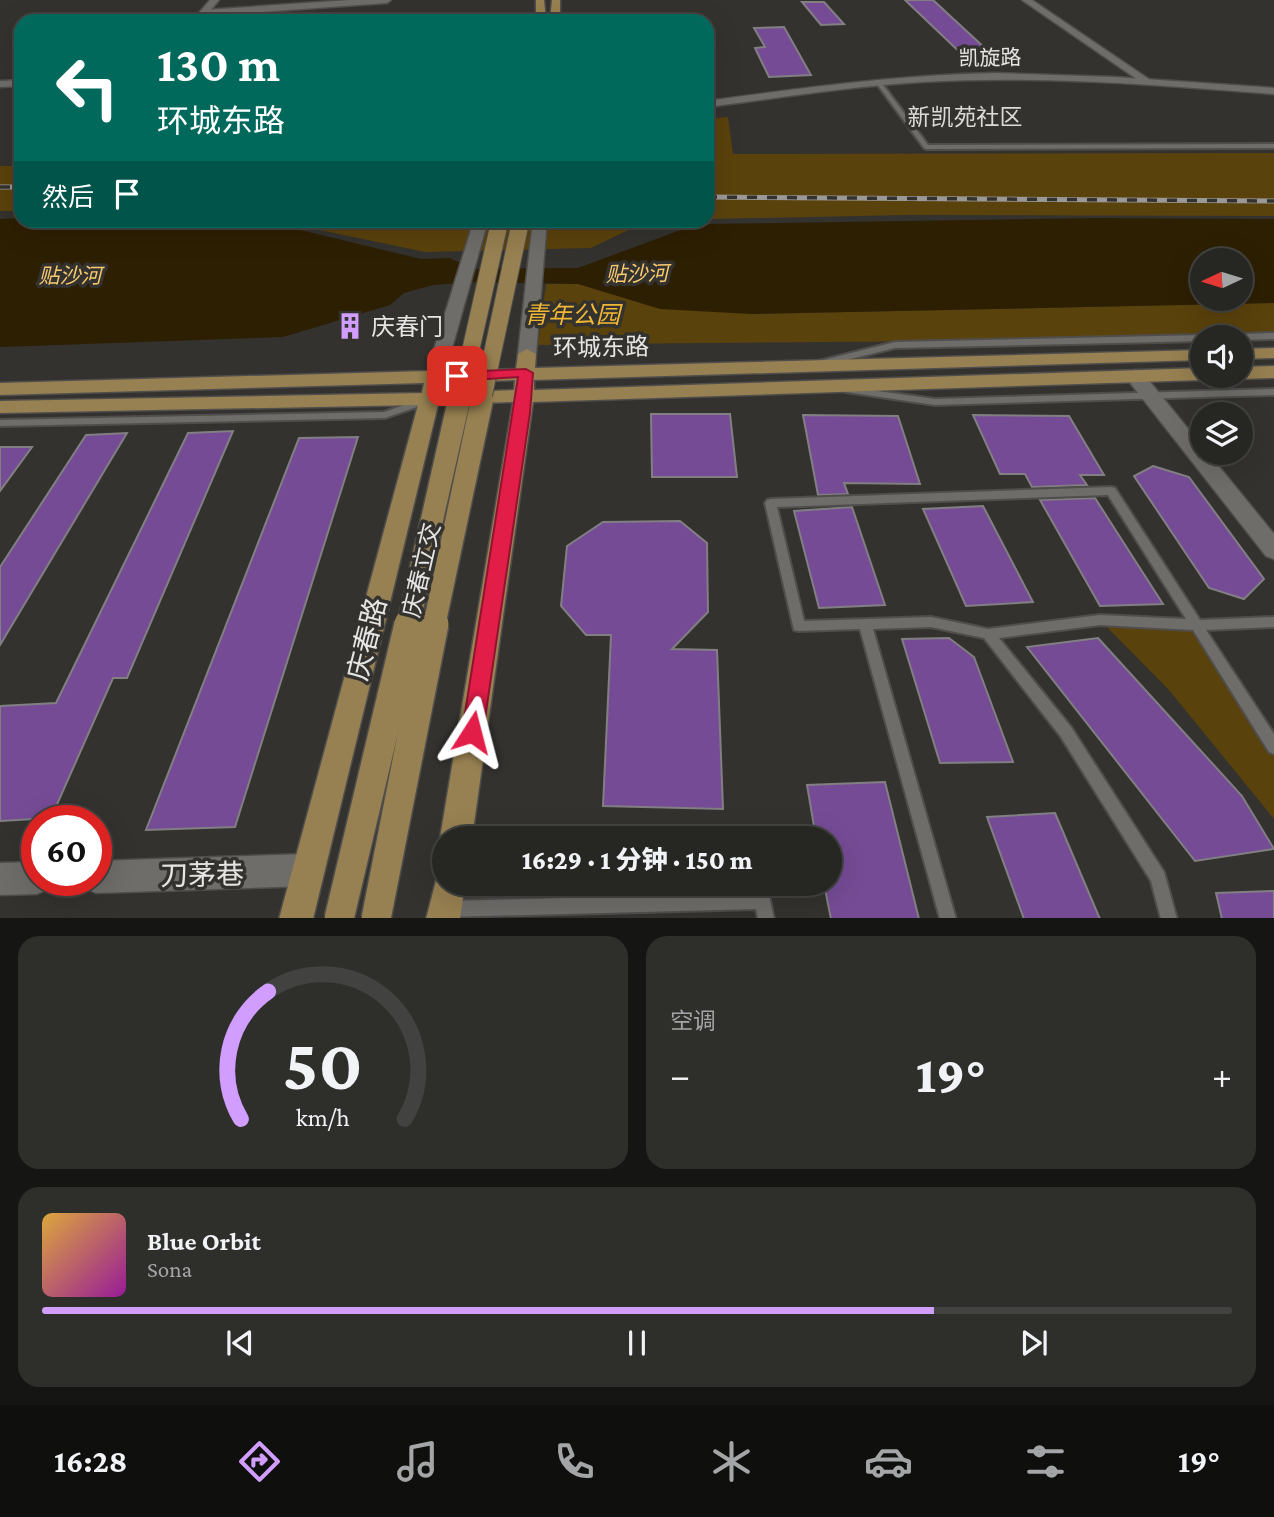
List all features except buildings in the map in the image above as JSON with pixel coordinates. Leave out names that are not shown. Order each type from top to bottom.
[{"type":"main road","name":"庆春立交","points":[[339,918],[385,729],[498,228]]},
{"type":"main road","name":"庆春立交","points":[[376,918],[414,720],[519,228]]},
{"type":"main road","points":[[1253,354],[1274,353]]},
{"type":"main road","name":"环城东路","points":[[0,407],[525,374],[1190,355]]},
{"type":"main road","points":[[1253,373],[1274,372]]},
{"type":"main road","name":"环城东路","points":[[525,374],[818,386],[1190,374]]},
{"type":"main road","points":[[458,826],[522,413],[525,374]]},
{"type":"main road","name":"环城东路","points":[[0,389],[434,379]]},
{"type":"main road","name":"庆春路","points":[[296,918],[434,379]]},
{"type":"street","points":[[203,14],[215,0]]},
{"type":"street","points":[[234,14],[387,0]]},
{"type":"street","points":[[1026,0],[1148,82]]},
{"type":"street","name":"凯旋路","points":[[714,103],[879,83],[1015,76],[1273,91]]},
{"type":"street","points":[[434,379],[479,228]]},
{"type":"street","points":[[525,374],[539,228]]},
{"type":"street","points":[[1135,376],[1274,550]]},
{"type":"street","name":"刀茅巷","points":[[112,877],[308,870]]},
{"type":"street","points":[[0,879],[21,878]]},
{"type":"lane","points":[[879,83],[926,146],[1274,146]]},
{"type":"lane","points":[[1253,337],[1274,336]]},
{"type":"lane","points":[[806,368],[895,345],[1190,338]]},
{"type":"lane","name":"环城东路","points":[[0,423],[386,415],[434,379]]},
{"type":"lane","name":"环城东路","points":[[818,386],[935,402],[1274,391]]},
{"type":"lane","points":[[1274,622],[1198,625],[1100,620],[988,634],[931,622],[799,625],[771,503],[1111,491],[1198,625],[1274,747]]},
{"type":"lane","points":[[866,624],[948,918]]},
{"type":"lane","points":[[988,634],[1066,733],[1144,855],[1158,878],[1169,918]]},
{"type":"lane","points":[[445,904],[763,901],[765,918]]},
{"type":"green space","points":[[728,117],[733,154],[1274,153],[1274,216],[906,215],[714,219],[714,118]]},
{"type":"green space","points":[[0,166],[14,166],[14,211],[0,211]]},
{"type":"green space","points":[[310,228],[632,228],[591,248],[425,252]]},
{"type":"green space","name":"青年公园","points":[[546,284],[578,284],[751,314],[1190,305],[1190,312],[1253,312],[1253,303],[1274,303],[1274,336],[1253,336],[1253,325],[1190,325],[1190,337],[538,345]]},
{"type":"green space","points":[[1100,620],[1198,625],[1274,747],[1274,819],[1169,690]]},
{"type":"water","name":"贴沙河","points":[[14,218],[14,228],[292,228],[421,259],[449,258],[461,263],[463,269],[578,268],[678,231],[714,228],[714,224],[1093,218],[1274,219],[1274,303],[1253,303],[1253,248],[1190,248],[1190,305],[751,314],[660,309],[578,284],[476,282],[433,285],[404,293],[390,305],[283,337],[0,347],[0,219]]},
{"type":"railway","points":[[0,187],[14,187]]},
{"type":"railway","points":[[714,197],[1274,201]]},
{"type":"place","name":"庆春门","points":[[350,326]]},
{"type":"district","name":"新凯苑社区","points":[[965,117]]},
{"type":"route","points":[[457,376],[526,373],[472,732]]}]
